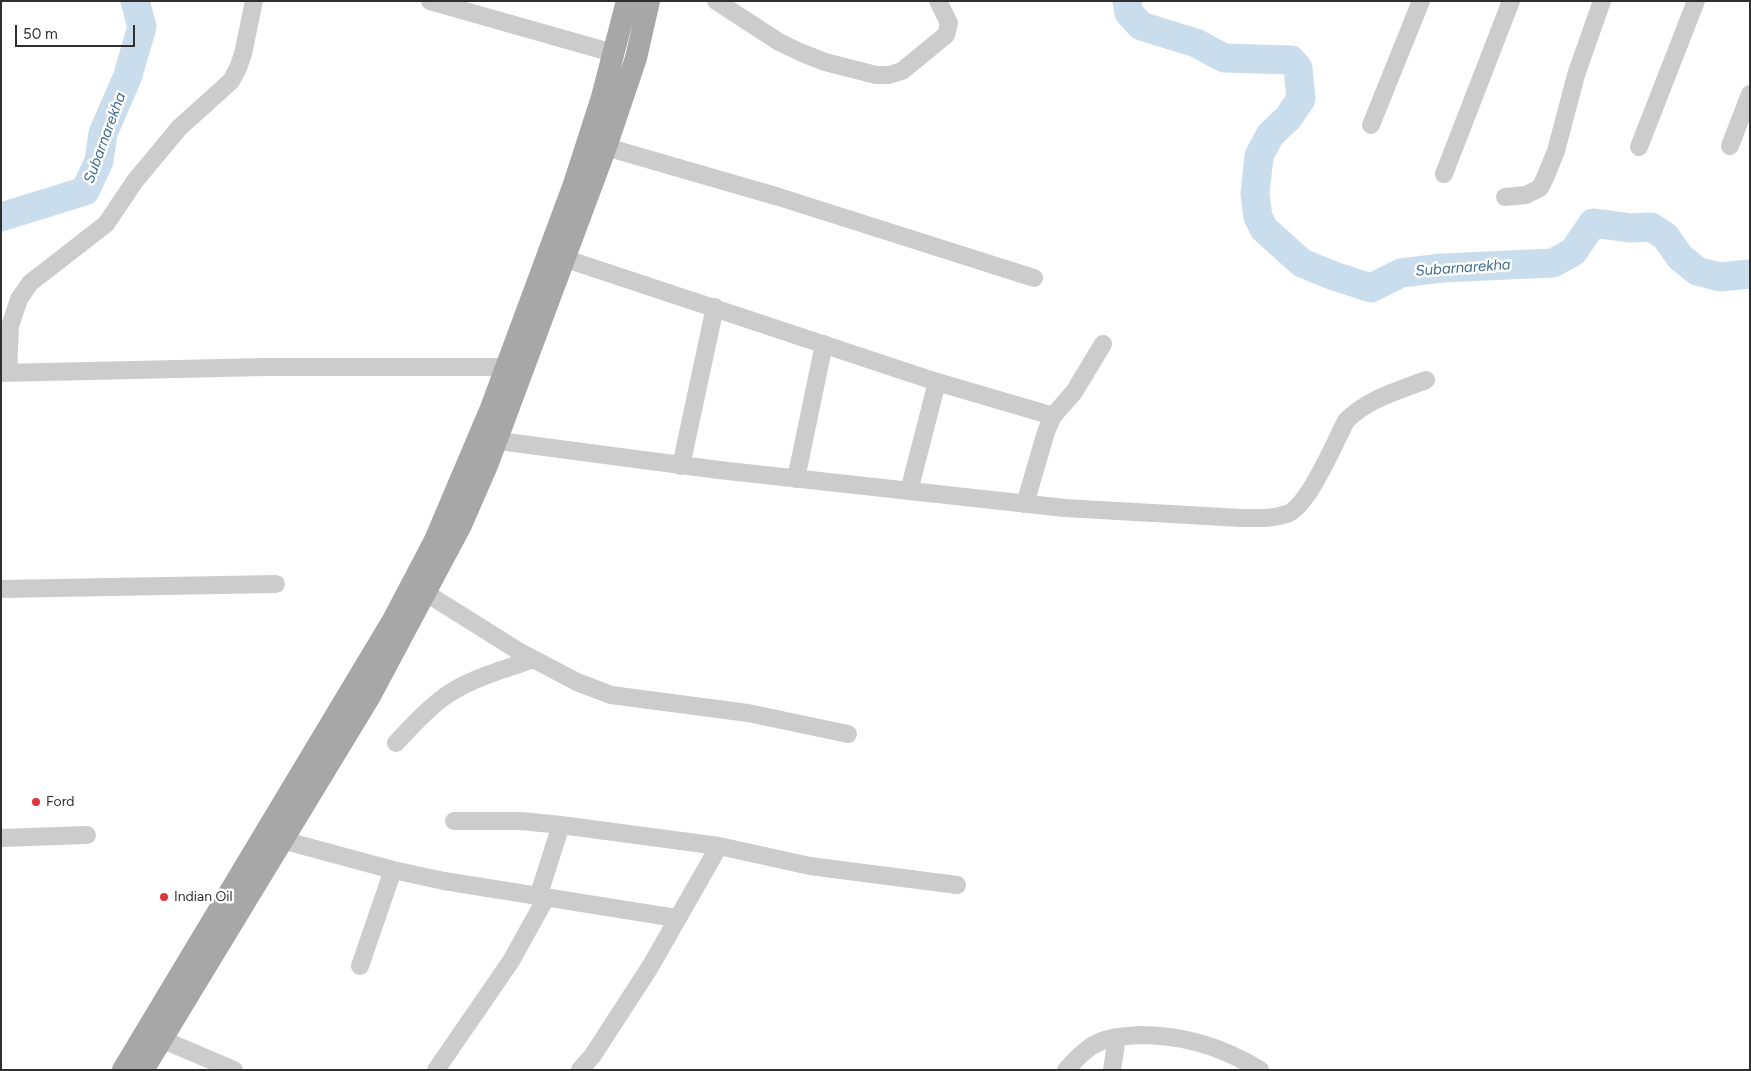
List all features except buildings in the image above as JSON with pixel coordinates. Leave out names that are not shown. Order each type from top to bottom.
[{"type":"main road","points":[[123,1070],[182,988],[274,835],[413,584],[438,532],[487,440],[557,256],[627,1]]},
{"type":"main road","points":[[274,835],[370,696],[464,518],[506,367],[606,147],[636,58],[649,1]]},
{"type":"main road","points":[[143,1070],[162,1039],[182,988]]},
{"type":"street","points":[[254,1],[243,54],[231,81],[179,128],[135,181],[106,224],[30,283],[19,299],[10,326],[4,373],[265,367],[506,367]]},
{"type":"street","points":[[430,1],[613,53]]},
{"type":"street","points":[[716,1],[779,42],[802,53],[825,62],[876,76],[889,76],[902,71],[946,35],[949,23],[938,1]]},
{"type":"street","points":[[1371,125],[1421,1]]},
{"type":"street","points":[[1444,174],[1511,1]]},
{"type":"street","points":[[1505,196],[1526,195],[1540,188],[1545,178],[1556,151],[1576,76],[1602,1]]},
{"type":"street","points":[[1639,147],[1696,1]]},
{"type":"street","points":[[1730,146],[1750,94]]},
{"type":"street","points":[[606,147],[779,196],[1034,278]]},
{"type":"street","points":[[557,256],[716,307],[937,382],[1053,416]]},
{"type":"street","points":[[681,466],[716,307]]},
{"type":"street","points":[[796,479],[824,344]]},
{"type":"street","points":[[1025,504],[1046,432],[1053,416],[1074,392],[1103,344]]},
{"type":"street","points":[[487,440],[681,466],[1065,508],[1269,518],[1289,514],[1302,504],[1346,421],[1356,411],[1371,401],[1426,380]]},
{"type":"street","points":[[909,491],[937,382]]},
{"type":"street","points":[[1,589],[276,584]]},
{"type":"street","points":[[426,593],[534,659],[577,682],[611,695],[748,713],[848,734]]},
{"type":"street","points":[[396,743],[421,717],[446,696],[470,683],[534,659]]},
{"type":"street","points":[[454,821],[521,821],[561,825],[719,846],[810,866],[957,885]]},
{"type":"street","points":[[436,1070],[511,961],[542,898],[561,825]]},
{"type":"street","points":[[274,835],[393,870],[444,881],[676,918]]},
{"type":"street","points":[[1,838],[87,836]]},
{"type":"street","points":[[580,1070],[593,1055],[650,967],[676,918],[719,846]]},
{"type":"street","points":[[360,966],[393,870]]},
{"type":"street","points":[[1066,1070],[1080,1056],[1102,1041],[1117,1037],[1154,1035],[1178,1037],[1205,1044],[1243,1060],[1260,1070]]},
{"type":"street","points":[[1112,1070],[1117,1037]]},
{"type":"street","points":[[162,1039],[234,1070]]},
{"type":"waterway","name":"Subarnarekha","points":[[1,217],[85,191],[99,161],[103,133],[127,78],[142,27],[135,1]]},
{"type":"waterway","name":"Subarnarekha","points":[[1127,1],[1129,13],[1141,26],[1196,43],[1224,58],[1291,60],[1298,68],[1301,99],[1288,118],[1270,135],[1259,156],[1255,194],[1258,217],[1264,229],[1302,263],[1371,288],[1401,273],[1442,268],[1553,263],[1573,252],[1593,223],[1631,228],[1651,227],[1665,236],[1680,257],[1697,271],[1720,277],[1750,274]]},
{"type":"place","name":"Ford","points":[[36,802]]},
{"type":"place","name":"Indian Oil","points":[[164,897]]}]
